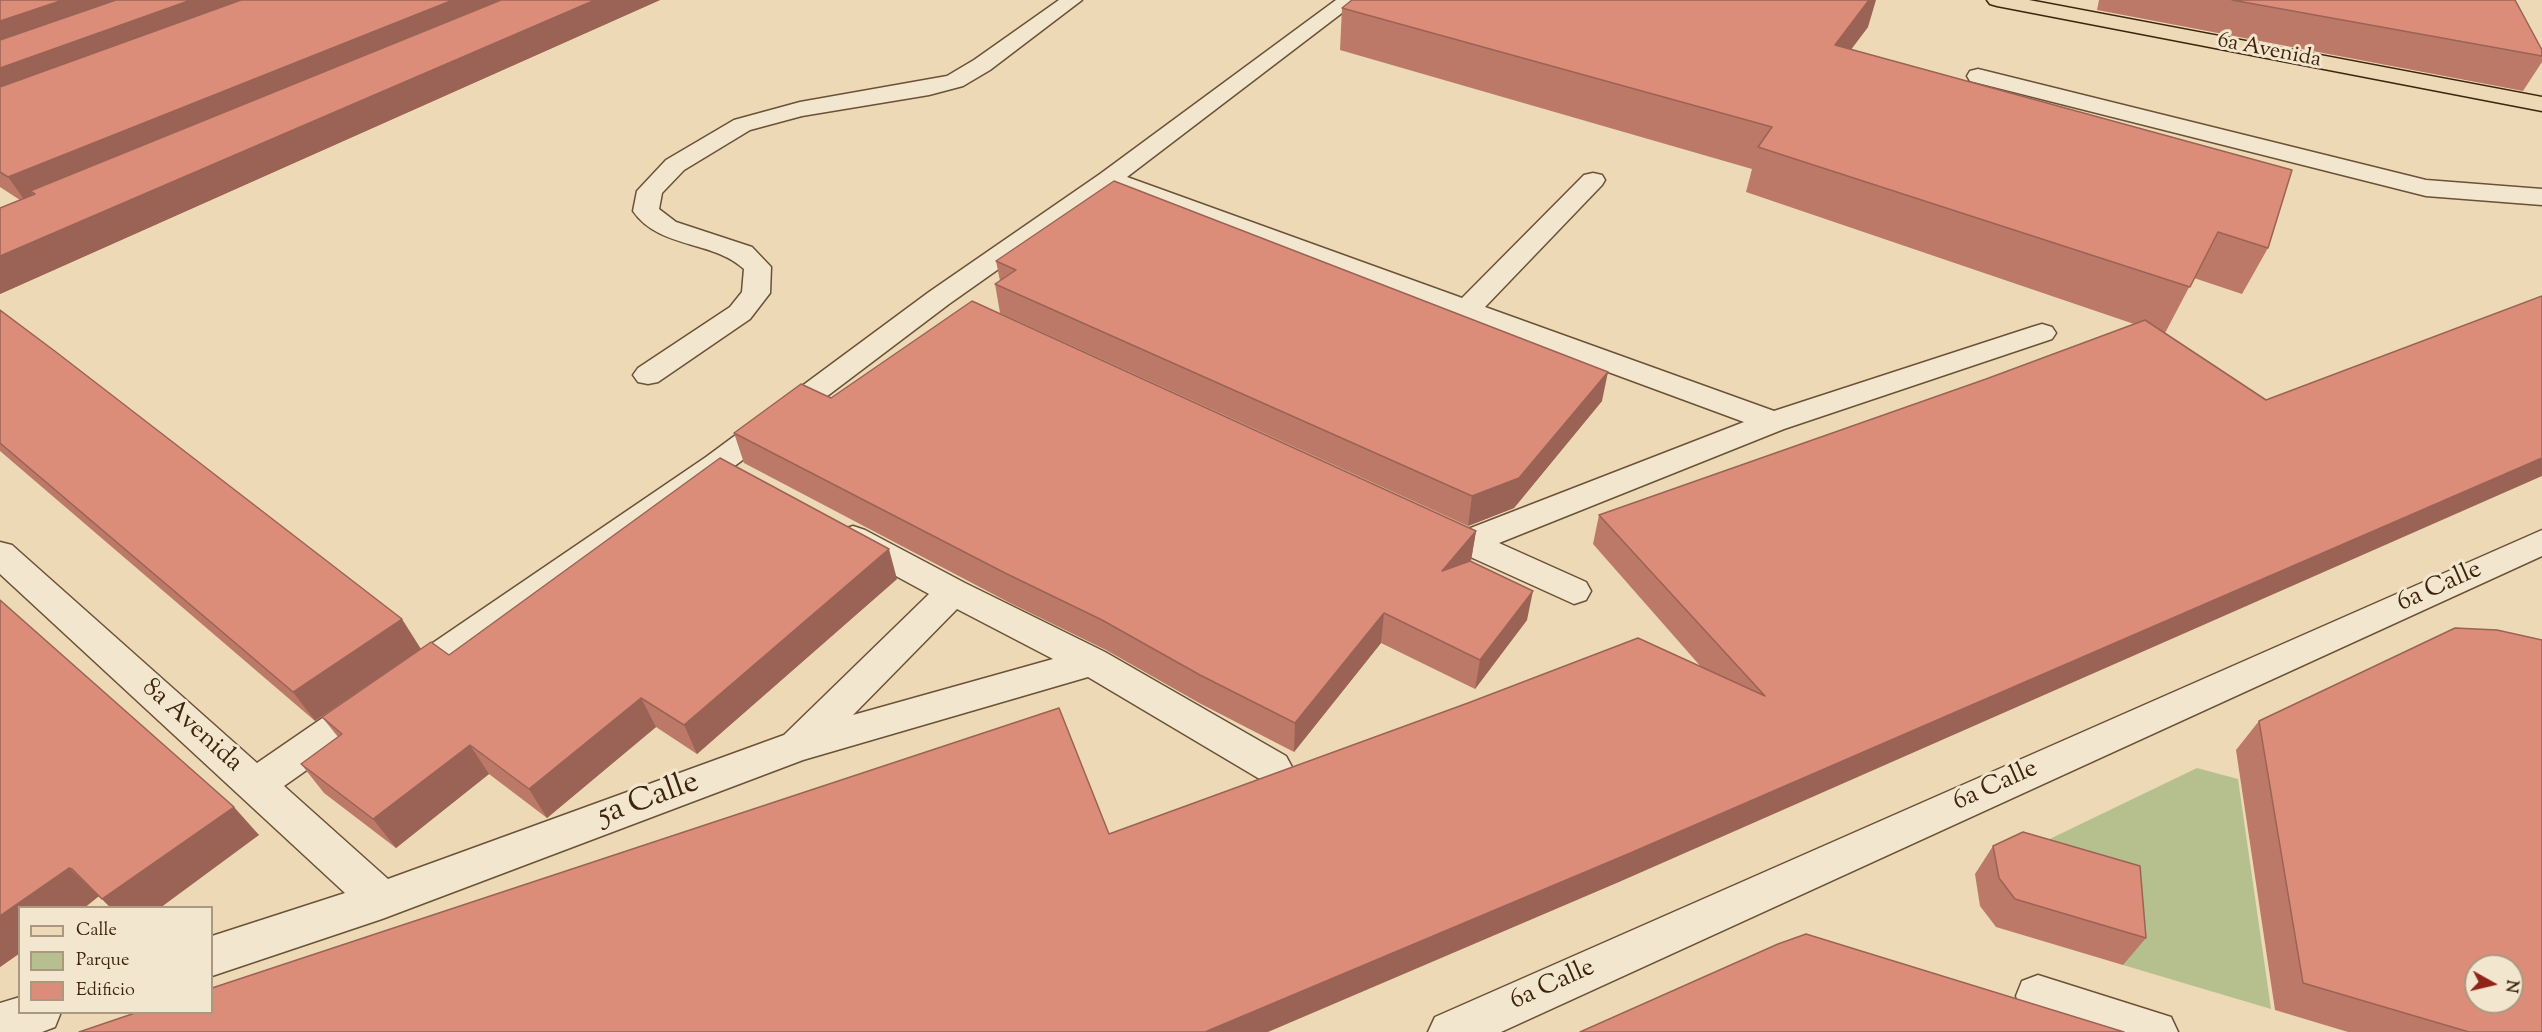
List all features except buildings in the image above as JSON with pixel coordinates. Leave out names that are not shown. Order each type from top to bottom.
[{"type":"main road","name":"6a Avenida","points":[[1997,0],[2542,104]]},
{"type":"street","points":[[648,375],[740,314],[756,293],[758,267],[743,253],[667,228],[646,211],[650,191],[675,165],[742,125],[770,116],[929,88],[955,81],[982,65],[1072,0]]},
{"type":"street","points":[[255,785],[717,464],[939,298],[1109,179],[1349,0]]},
{"type":"street","points":[[1978,76],[2426,188],[2542,197]]},
{"type":"street","points":[[1109,179],[1773,422]]},
{"type":"street","points":[[1466,310],[1593,180]]},
{"type":"street","points":[[939,298],[972,313]]},
{"type":"street","points":[[1467,542],[1773,422],[2042,333]]},
{"type":"street","points":[[717,464],[747,481]]},
{"type":"street","points":[[1413,517],[1574,591]]},
{"type":"street","points":[[830,525],[953,592],[1092,662],[1272,767]]},
{"type":"street","name":"6a Calle","points":[[1451,1032],[2542,542]]},
{"type":"street","name":"8a Avenida","points":[[0,554],[382,900]]},
{"type":"street","points":[[797,746],[953,592]]},
{"type":"street","name":"5a Calle","points":[[213,956],[382,900],[797,746],[1092,662]]},
{"type":"street","points":[[2038,996],[2155,1032]]},
{"type":"street","points":[[0,1025],[33,1014]]},
{"type":"green space","points":[[2197,768],[2238,779],[2271,1009],[2123,965],[2118,894],[2004,861]]}]
